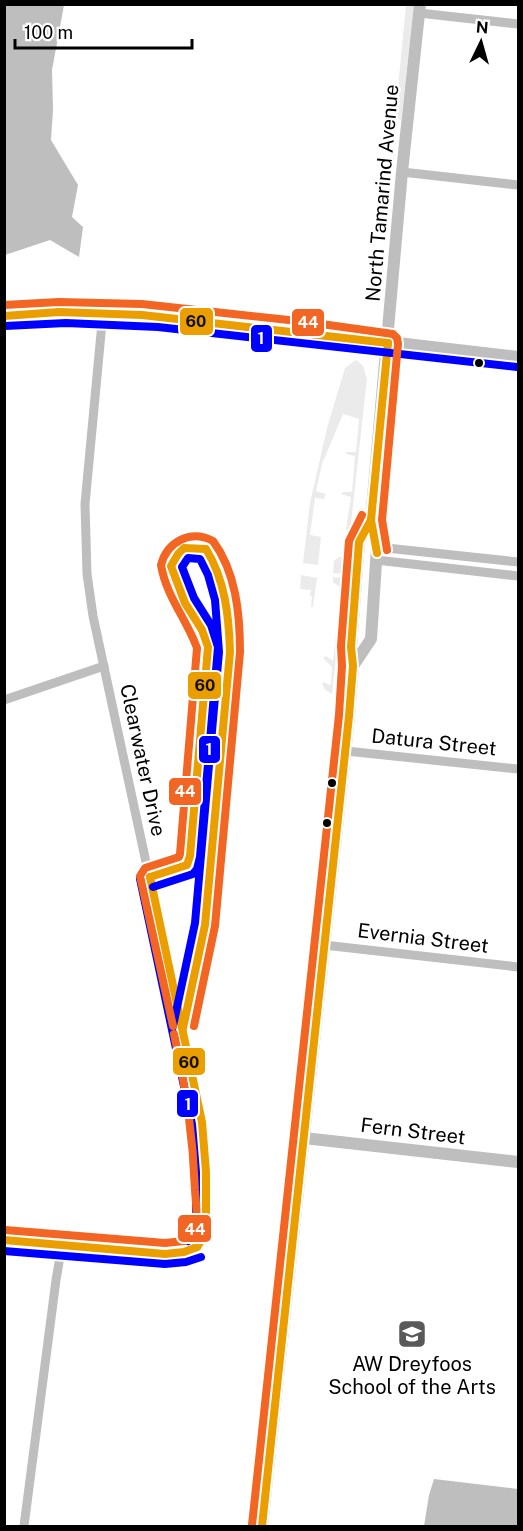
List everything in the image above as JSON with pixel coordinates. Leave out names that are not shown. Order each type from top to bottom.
[{"type":"street","points":[[420,9],[519,24]]},
{"type":"street","name":"North Tamarind Avenue","points":[[353,666],[371,639],[377,554],[370,520],[402,172],[420,9]]},
{"type":"street","points":[[402,172],[519,185]]},
{"type":"street","points":[[4,316],[33,313],[103,312],[160,316],[519,357]]},
{"type":"street","name":"Clearwater Drive","points":[[62,1245],[165,1254],[184,1252],[197,1247],[204,1236],[206,1225],[206,1172],[202,1122],[92,609],[85,539],[86,504],[103,312]]},
{"type":"street","points":[[262,1527],[346,751],[359,542],[370,520]]},
{"type":"street","points":[[358,554],[365,562],[374,598]]},
{"type":"street","points":[[377,554],[519,562]]},
{"type":"street","points":[[377,554],[519,576]]},
{"type":"street","points":[[4,700],[104,666]]},
{"type":"street","name":"Datura Street","points":[[346,751],[519,770]]},
{"type":"street","name":"Evernia Street","points":[[324,945],[519,967]]},
{"type":"street","name":"Fern Street","points":[[304,1138],[519,1162]]},
{"type":"street","points":[[4,1240],[62,1245],[24,1527]]},
{"type":"shaded area","points":[[4,5],[64,5],[52,70],[51,140],[78,185],[72,217],[83,227],[79,257],[50,240],[5,255]]},
{"type":"shaded area","points":[[406,5],[414,5],[401,120],[395,118]]},
{"type":"shaded area","points":[[356,360],[363,366],[367,379],[350,532],[346,529],[351,497],[341,494],[352,492],[355,456],[346,454],[346,452],[356,452],[359,419],[343,414],[322,464],[316,491],[326,494],[324,499],[315,498],[310,535],[321,537],[318,565],[303,563],[310,503],[327,428],[345,368]]},
{"type":"shaded area","points":[[339,557],[346,557],[345,574],[333,573],[334,561]]},
{"type":"shaded area","points":[[301,575],[317,578],[313,607],[311,607],[311,590],[300,589]]},
{"type":"shaded area","points":[[333,577],[345,578],[332,694],[325,690],[322,684],[324,682],[331,684],[332,667],[323,658],[326,656],[333,661],[341,588],[333,582]]},
{"type":"shaded area","points":[[434,1479],[518,1489],[518,1526],[424,1526]]},
{"type":"transit line","name":"44","points":[[4,305],[59,302],[142,304],[393,334],[398,344],[382,520],[387,550]]},
{"type":"transit line","name":"60","points":[[4,316],[59,312],[142,315],[388,343]]},
{"type":"transit line","name":"1","points":[[5,326],[66,323],[158,327],[517,367]]},
{"type":"transit line","name":"60","points":[[377,553],[371,520],[388,343]]},
{"type":"transit line","name":"44","points":[[252,1525],[339,715],[341,646],[349,541],[362,515]]},
{"type":"transit line","name":"60","points":[[262,1526],[349,716],[353,666],[351,647],[359,542],[371,520]]},
{"type":"transit line","name":"44","points":[[173,1026],[140,876],[145,868],[179,857],[180,854],[197,648],[167,587],[161,565],[168,550],[174,544],[196,536],[213,541],[227,566],[238,608],[240,652],[215,926],[194,1026]]},
{"type":"transit line","name":"60","points":[[150,877],[187,865],[190,856],[208,647],[202,630],[185,603],[171,566],[184,548],[206,549],[222,586],[230,652],[205,925],[183,1028]]},
{"type":"transit line","name":"1","points":[[153,887],[193,874],[200,857],[218,647],[211,625],[194,598],[182,567],[188,558],[200,559],[208,575],[215,600],[219,652],[195,923],[173,1026]]},
{"type":"transit line","name":"60","points":[[150,877],[202,1122],[206,1172],[206,1225],[204,1236],[197,1247]]},
{"type":"transit line","name":"1","points":[[140,879],[192,1124],[196,1172],[196,1224],[188,1241]]},
{"type":"transit line","name":"44","points":[[5,1230],[165,1243],[184,1241],[192,1236],[196,1225],[193,1151],[174,1034]]},
{"type":"transit line","name":"60","points":[[4,1240],[165,1254],[184,1252],[197,1247]]},
{"type":"transit line","name":"1","points":[[4,1251],[165,1264],[186,1262],[201,1257]]},
{"type":"place","name":"AW Dreyfoos School of the Arts","points":[[412,1334]]}]
